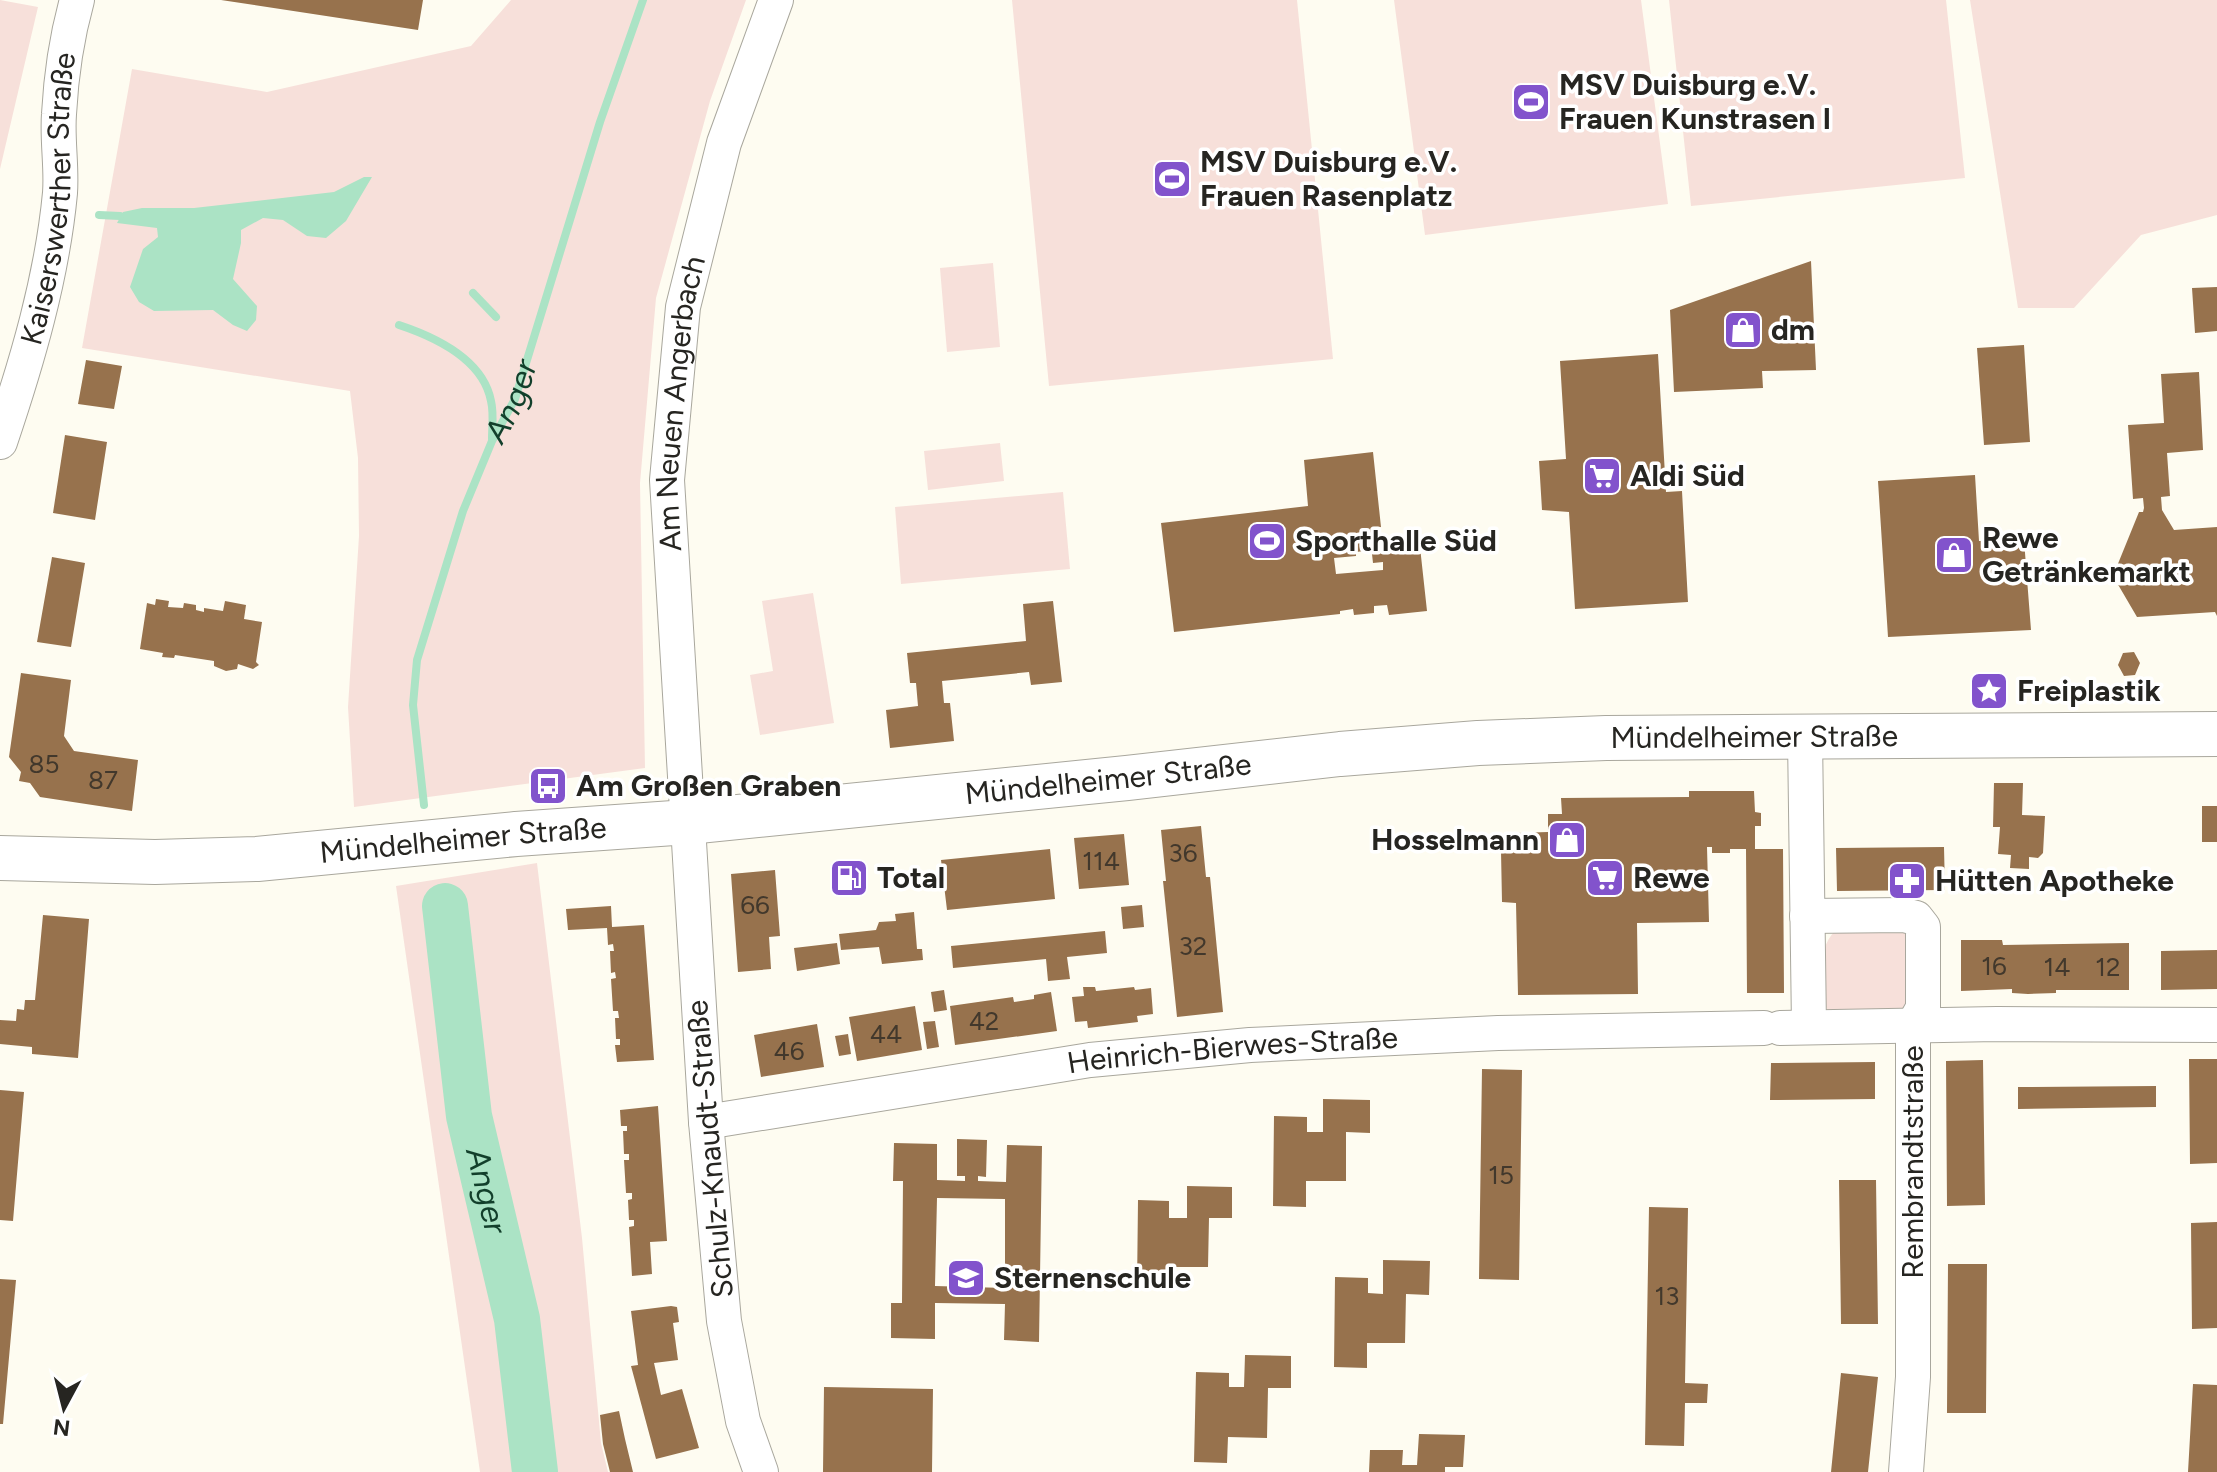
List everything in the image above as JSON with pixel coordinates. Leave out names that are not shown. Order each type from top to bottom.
[{"type":"main road","name":"Mündelheimer Straße","points":[[0,858],[155,862],[257,859],[531,833],[688,822],[1449,745],[1606,738],[2217,734]]},
{"type":"street","name":"Kaiserswerther Straße","points":[[0,442],[24,372],[46,280],[60,192],[59,114],[77,0]]},
{"type":"street","name":"Am Neuen Angerbach","points":[[688,822],[667,480],[683,307],[724,143],[776,0]]},
{"type":"street","points":[[1784,1028],[1807,916],[1805,737]]},
{"type":"street","name":"Schulz-Knaudt-Straße","points":[[688,822],[706,1122],[724,1321],[743,1421],[761,1472]]},
{"type":"street","name":"Rembrandtstraße","points":[[1807,916],[1904,915],[1916,918],[1923,927],[1923,1008],[1913,1026],[1913,1377],[1906,1472]]},
{"type":"street","name":"Heinrich-Bierwes-Straße","points":[[706,1122],[1090,1060],[1250,1045],[1498,1033],[2217,1025]]},
{"type":"shaded area","points":[[0,0],[38,7],[0,169]]},
{"type":"shaded area","points":[[511,0],[746,0],[710,101],[656,298],[640,483],[645,768],[354,807],[348,707],[359,536],[358,458],[350,391],[82,348],[132,69],[267,92],[471,46]]},
{"type":"shaded area","name":"MSV Duisburg e.V. Frauen Rasenplatz","points":[[1012,0],[1297,0],[1333,359],[1049,386]]},
{"type":"shaded area","name":"MSV Duisburg e.V. Frauen Kunstrasen I","points":[[1394,0],[1641,0],[1668,204],[1425,235]]},
{"type":"shaded area","points":[[1669,0],[1946,0],[1965,178],[1691,206]]},
{"type":"shaded area","points":[[1970,0],[2217,0],[2217,215],[2141,235],[2074,308],[2018,308]]},
{"type":"shaded area","points":[[364,177],[372,177],[346,221],[326,238],[307,236],[283,220],[263,218],[241,230],[233,279],[257,306],[256,320],[247,331],[213,310],[154,311],[139,302],[130,287],[143,249],[158,237],[157,228],[117,223],[123,212],[142,208],[194,208],[334,192]]},
{"type":"shaded area","points":[[993,263],[1000,347],[947,352],[940,268]]},
{"type":"shaded area","points":[[1000,443],[1004,481],[928,490],[924,451]]},
{"type":"shaded area","points":[[1063,492],[1070,569],[901,584],[895,507]]},
{"type":"shaded area","points":[[813,593],[834,723],[760,735],[750,675],[773,671],[762,601]]},
{"type":"shaded area","points":[[537,863],[582,1238],[601,1443],[608,1472],[480,1472],[396,886]]},
{"type":"shaded area","points":[[1900,928],[1910,935],[1908,1010],[1829,1012],[1822,993],[1820,970],[1825,948],[1835,931]]},
{"type":"building","points":[[221,0],[423,0],[418,30]]},
{"type":"building","name":"dm","points":[[1811,261],[1816,370],[1762,371],[1763,388],[1674,392],[1670,310]]},
{"type":"building","points":[[2217,287],[2217,331],[2195,333],[2192,288]]},
{"type":"building","points":[[2024,345],[2030,442],[1984,445],[1977,348]]},
{"type":"building","name":"Aldi Süd","points":[[1658,354],[1666,492],[1682,491],[1688,602],[1575,609],[1569,512],[1542,510],[1539,461],[1566,459],[1560,361]]},
{"type":"building","points":[[86,360],[122,366],[114,409],[78,404]]},
{"type":"building","points":[[2199,372],[2203,450],[2167,453],[2170,496],[2161,497],[2162,510],[2174,530],[2217,527],[2217,616],[2215,612],[2137,617],[2113,576],[2139,512],[2143,512],[2144,508],[2143,498],[2133,499],[2128,425],[2164,423],[2161,374]]},
{"type":"building","points":[[65,435],[107,442],[95,520],[53,513]]},
{"type":"building","name":"Sporthalle Süd","points":[[1373,452],[1381,527],[1374,528],[1375,536],[1364,551],[1356,552],[1356,556],[1334,558],[1336,574],[1383,570],[1383,562],[1373,563],[1372,554],[1420,547],[1427,611],[1389,615],[1387,605],[1374,606],[1374,613],[1354,615],[1353,609],[1340,611],[1340,614],[1174,632],[1161,523],[1308,506],[1304,460]]},
{"type":"building","name":"Rewe Getränkemarkt","points":[[1975,475],[1979,541],[2024,540],[2031,630],[1888,637],[1878,481]]},
{"type":"building","points":[[52,557],[85,563],[71,647],[37,642]]},
{"type":"building","points":[[156,599],[169,601],[168,607],[183,608],[184,603],[196,605],[196,610],[204,612],[204,608],[223,611],[225,601],[246,605],[244,619],[262,622],[256,662],[259,665],[253,669],[238,664],[237,669],[226,671],[214,666],[214,661],[175,655],[174,658],[162,657],[163,653],[140,649],[147,603],[155,605]]},
{"type":"building","points":[[1053,601],[1062,682],[1031,685],[1029,672],[942,681],[944,703],[950,703],[954,741],[890,748],[886,710],[918,706],[916,683],[910,683],[907,653],[1026,641],[1023,604]]},
{"type":"building","points":[[2134,652],[2140,663],[2135,675],[2124,676],[2118,665],[2123,653]]},
{"type":"building","points":[[21,673],[71,680],[64,736],[74,751],[138,760],[132,811],[40,797],[30,783],[19,781],[21,772],[9,757]]},
{"type":"building","points":[[1994,783],[2023,783],[2022,815],[2045,816],[2043,853],[2038,858],[2029,857],[2029,869],[2010,868],[2011,855],[1998,854],[2000,827],[1993,827]]},
{"type":"building","name":"Rewe","points":[[1689,791],[1754,791],[1755,812],[1761,813],[1761,826],[1755,826],[1755,849],[1783,849],[1784,993],[1747,993],[1746,849],[1712,853],[1712,847],[1707,847],[1709,922],[1637,923],[1638,994],[1518,995],[1516,903],[1502,902],[1501,851],[1517,833],[1548,832],[1548,814],[1562,814],[1561,798],[1689,797]]},
{"type":"building","points":[[2202,806],[2217,806],[2217,842],[2202,842]]},
{"type":"building","points":[[1201,826],[1206,877],[1210,877],[1223,1012],[1177,1017],[1161,830]]},
{"type":"building","points":[[1124,834],[1129,885],[1079,889],[1074,838]]},
{"type":"building","points":[[1944,847],[1945,890],[1837,891],[1836,848]]},
{"type":"building","points":[[1050,849],[1055,899],[947,910],[941,860]]},
{"type":"building","points":[[775,870],[780,936],[769,937],[771,969],[738,972],[731,874]]},
{"type":"building","points":[[1142,905],[1144,927],[1123,929],[1121,907]]},
{"type":"building","points":[[611,906],[612,927],[644,925],[654,1060],[617,1062],[615,1045],[620,1045],[620,1039],[616,1039],[615,1018],[619,1018],[618,1011],[613,1011],[611,979],[616,978],[615,972],[611,973],[610,951],[614,951],[613,944],[608,945],[607,928],[568,930],[566,909]]},
{"type":"building","points":[[914,912],[917,949],[922,949],[923,960],[882,964],[879,947],[841,950],[839,934],[876,930],[879,922],[896,921],[895,914]]},
{"type":"building","points":[[43,915],[89,919],[78,1058],[32,1054],[32,1047],[0,1044],[0,1020],[16,1021],[17,1009],[24,1010],[25,1000],[35,1000]]},
{"type":"building","points":[[1105,931],[1107,953],[1067,957],[1070,979],[1048,981],[1046,959],[953,968],[951,946]]},
{"type":"building","points":[[1961,940],[2002,940],[2003,945],[2129,943],[2129,990],[2056,990],[2056,993],[2028,994],[2012,993],[2012,989],[1961,991]]},
{"type":"building","points":[[837,943],[840,964],[797,971],[794,948]]},
{"type":"building","points":[[2217,950],[2217,989],[2161,990],[2161,951]]},
{"type":"building","points":[[1083,987],[1095,987],[1096,991],[1151,988],[1153,1014],[1137,1016],[1138,1022],[1088,1028],[1087,1021],[1075,1022],[1072,997],[1084,996]]},
{"type":"building","points":[[944,990],[947,1010],[934,1012],[931,992]]},
{"type":"building","points":[[1051,992],[1057,1031],[955,1045],[950,1006],[1013,997],[1014,1002]]},
{"type":"building","points":[[915,1006],[922,1050],[857,1061],[849,1017]]},
{"type":"building","points":[[935,1021],[939,1047],[927,1049],[923,1022]]},
{"type":"building","points":[[817,1024],[824,1067],[761,1077],[754,1035]]},
{"type":"building","points":[[848,1034],[851,1054],[839,1056],[835,1036]]},
{"type":"building","points":[[2189,1059],[2217,1059],[2217,1163],[2190,1164]]},
{"type":"building","points":[[1983,1060],[1985,1205],[1947,1206],[1946,1061]]},
{"type":"building","points":[[1875,1062],[1875,1099],[1770,1100],[1771,1063]]},
{"type":"building","points":[[1482,1069],[1522,1070],[1519,1280],[1479,1279]]},
{"type":"building","points":[[2156,1086],[2156,1107],[2018,1109],[2018,1087]]},
{"type":"building","points":[[0,1090],[24,1092],[13,1221],[0,1220]]},
{"type":"building","points":[[1323,1099],[1370,1100],[1370,1133],[1346,1132],[1346,1181],[1306,1181],[1306,1207],[1273,1206],[1274,1116],[1307,1117],[1307,1132],[1323,1132]]},
{"type":"building","points":[[658,1106],[667,1241],[650,1242],[652,1274],[632,1276],[629,1227],[634,1226],[634,1220],[629,1220],[628,1200],[632,1199],[632,1193],[626,1193],[624,1160],[629,1160],[629,1154],[624,1154],[623,1131],[627,1131],[627,1126],[621,1126],[620,1110]]},
{"type":"building","points":[[957,1139],[987,1140],[986,1177],[978,1176],[978,1181],[1006,1182],[1007,1145],[1042,1146],[1039,1342],[1004,1340],[1005,1304],[935,1303],[935,1339],[891,1338],[891,1303],[902,1303],[903,1181],[893,1181],[894,1143],[937,1144],[937,1180],[965,1181],[965,1176],[957,1176]],"holes":[[[937,1198],[1005,1199],[1005,1288],[935,1286]]]},
{"type":"building","points":[[1839,1180],[1876,1180],[1878,1324],[1841,1324]]},
{"type":"building","points":[[1187,1186],[1232,1187],[1232,1218],[1209,1218],[1208,1267],[1168,1267],[1168,1289],[1137,1289],[1138,1200],[1169,1201],[1169,1218],[1187,1218]]},
{"type":"building","points":[[1649,1207],[1688,1208],[1685,1383],[1708,1384],[1707,1403],[1685,1403],[1684,1446],[1645,1445]]},
{"type":"building","points":[[2217,1222],[2217,1328],[2192,1329],[2191,1223]]},
{"type":"building","points":[[1383,1260],[1430,1261],[1429,1295],[1406,1294],[1405,1343],[1367,1343],[1367,1368],[1334,1367],[1335,1277],[1368,1278],[1368,1293],[1383,1294]]},
{"type":"building","points":[[1948,1264],[1987,1264],[1986,1413],[1947,1413]]},
{"type":"building","points":[[0,1279],[16,1280],[3,1424],[0,1424]]},
{"type":"building","points":[[677,1307],[679,1322],[673,1323],[678,1360],[654,1363],[661,1395],[682,1389],[699,1448],[656,1459],[631,1366],[638,1365],[631,1311]]},
{"type":"building","points":[[1245,1355],[1291,1356],[1291,1388],[1268,1388],[1267,1438],[1228,1437],[1227,1463],[1194,1462],[1196,1372],[1229,1373],[1229,1387],[1244,1387]]},
{"type":"building","points":[[1841,1373],[1878,1377],[1868,1472],[1831,1472]]},
{"type":"building","points":[[2193,1384],[2217,1385],[2217,1472],[2188,1472]]},
{"type":"building","points":[[824,1387],[933,1389],[932,1472],[823,1472]]},
{"type":"building","points":[[619,1411],[633,1472],[610,1472],[603,1444],[600,1415]]},
{"type":"building","points":[[1419,1434],[1465,1435],[1463,1467],[1445,1467],[1445,1472],[1369,1472],[1370,1450],[1403,1450],[1402,1465],[1417,1465]]},
{"type":"waterway","name":"Anger","points":[[424,805],[413,705],[417,660],[463,511],[492,441],[515,399],[600,122],[643,0]]},
{"type":"waterway","points":[[99,215],[120,216]]},
{"type":"waterway","points":[[473,293],[496,317]]},
{"type":"waterway","points":[[399,325],[442,343],[478,373],[491,401],[492,439]]},
{"type":"waterway","name":"Anger","points":[[445,906],[469,1116],[517,1319],[535,1472]]},
{"type":"place","name":"MSV Duisburg e.V. Frauen Kunstrasen I","points":[[1531,102]]},
{"type":"place","name":"MSV Duisburg e.V. Frauen Rasenplatz","points":[[1172,179]]},
{"type":"place","name":"dm","points":[[1743,330]]},
{"type":"place","name":"Aldi Süd","points":[[1602,476]]},
{"type":"place","name":"Sporthalle Süd","points":[[1267,541]]},
{"type":"place","name":"Rewe Getränkemarkt","points":[[1954,555]]},
{"type":"place","name":"Freiplastik","points":[[1989,691]]},
{"type":"place","name":"Am Großen Graben","points":[[548,786]]},
{"type":"place","name":"Hosselmann","points":[[1567,840]]},
{"type":"place","name":"Total","points":[[849,878]]},
{"type":"place","name":"Rewe","points":[[1605,878]]},
{"type":"place","name":"Hütten Apotheke","points":[[1907,881]]},
{"type":"place","name":"Sternenschule","points":[[966,1278]]}]
